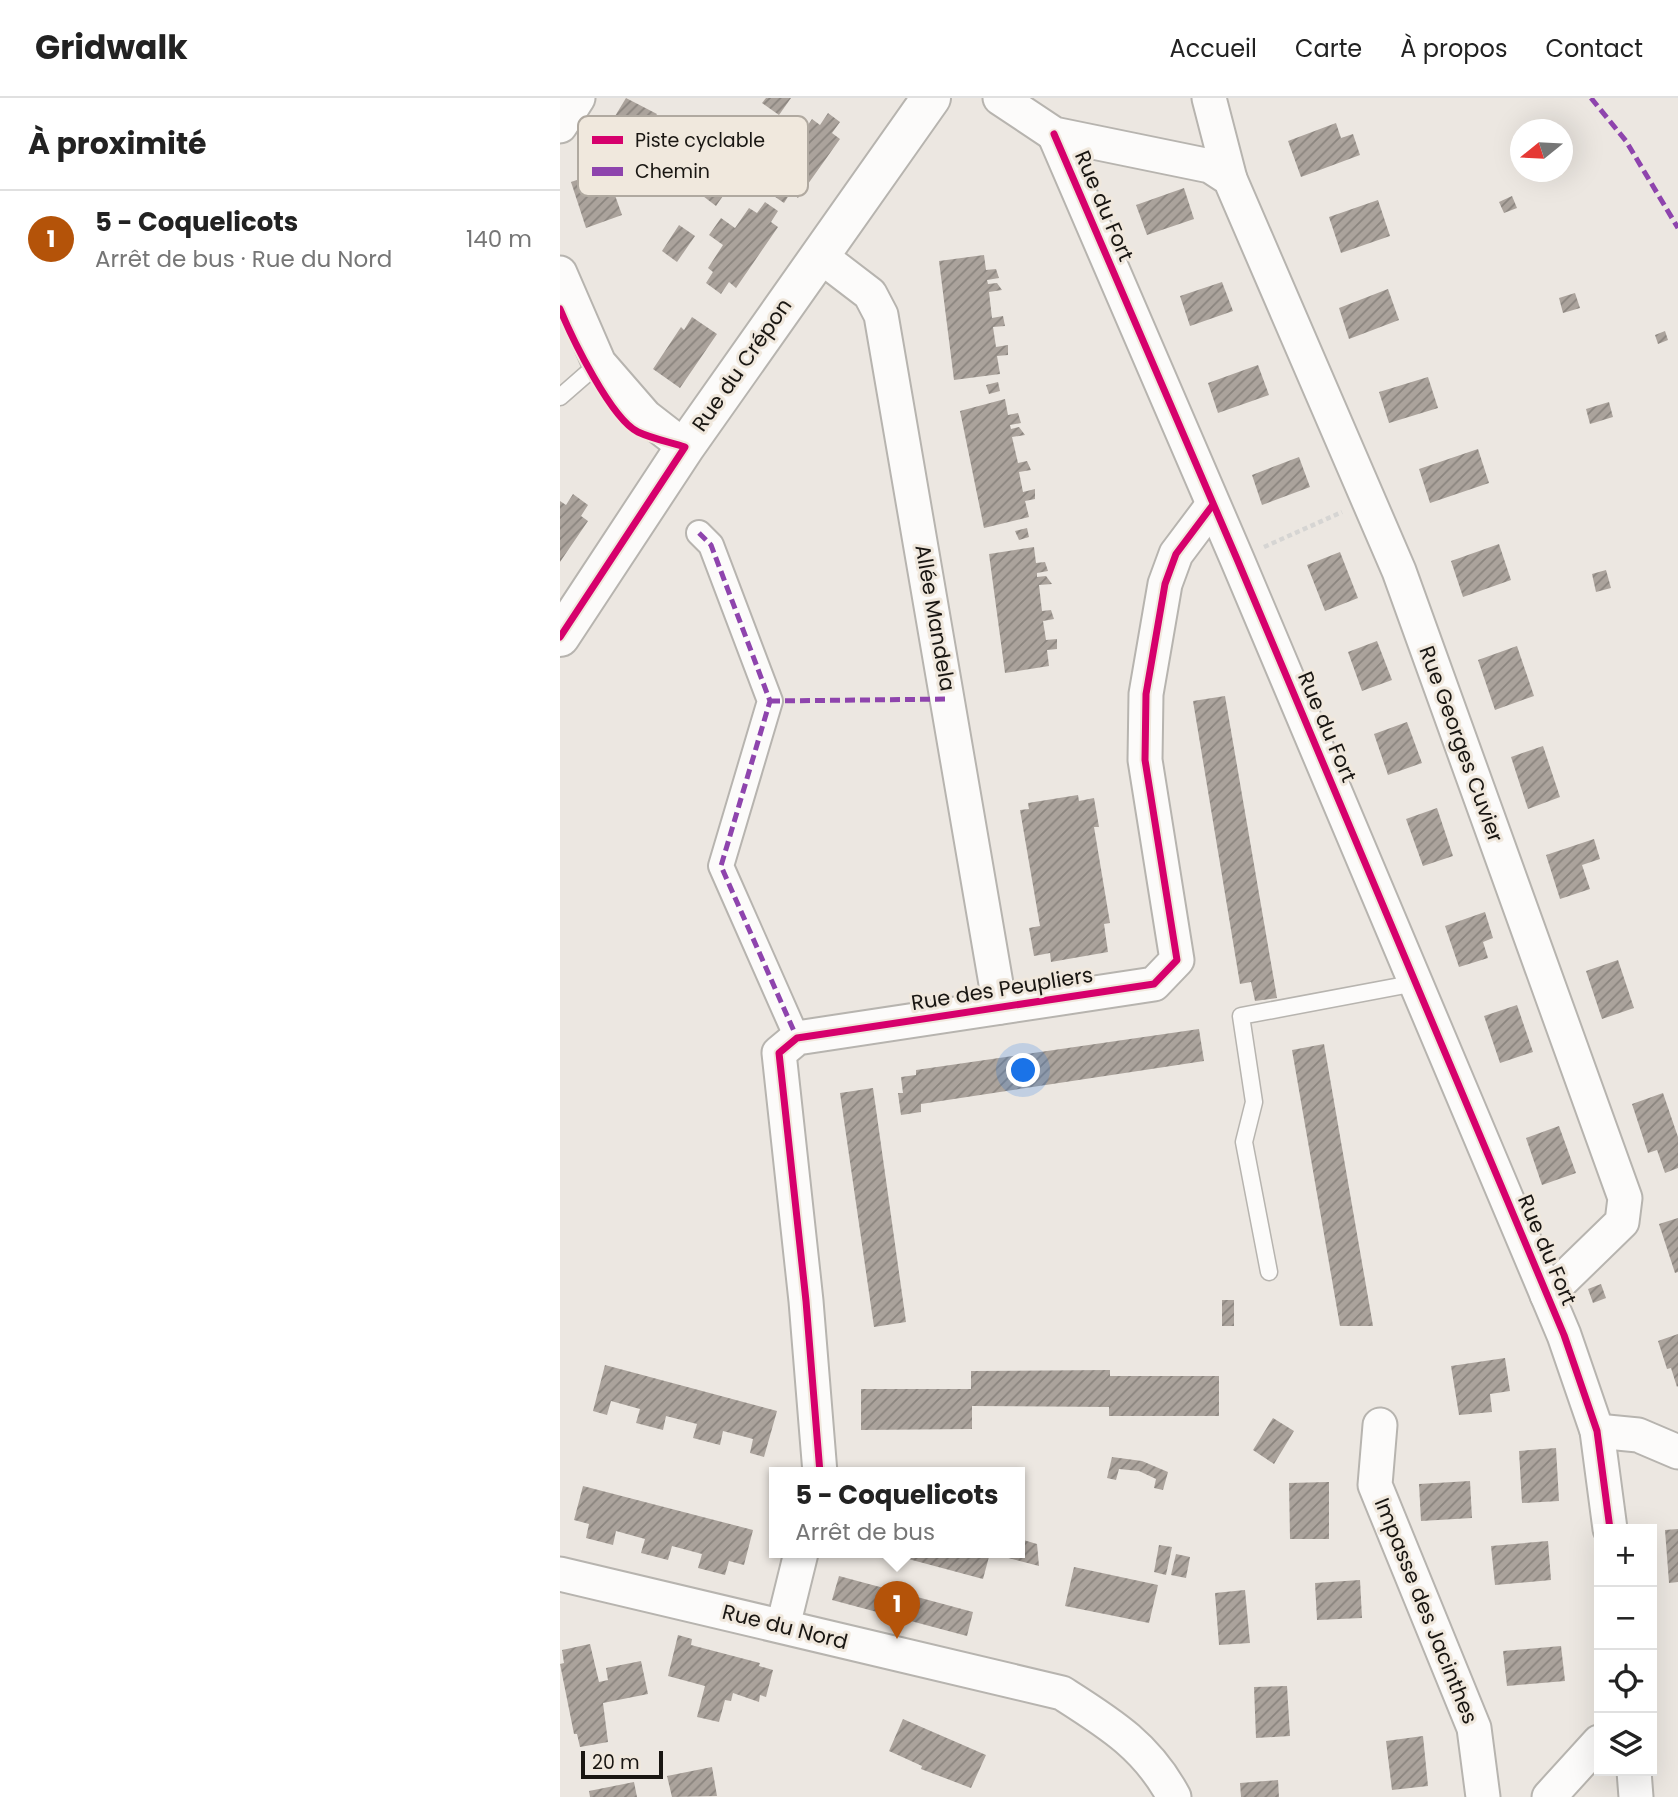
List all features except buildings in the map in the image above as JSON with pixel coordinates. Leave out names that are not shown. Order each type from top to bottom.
[{"type":"street","points":[[560,126],[578,98]]},
{"type":"street","name":"Rue du Crépon","points":[[560,637],[685,447],[930,98]]},
{"type":"street","points":[[1000,98],[1054,134],[1210,166],[1230,179]]},
{"type":"street","name":"Rue Georges Cuvier","points":[[1209,98],[1230,179],[1399,571],[1625,1198],[1622,1222],[1547,1294]]},
{"type":"street","name":"Rue du Fort","points":[[1054,134],[1237,559],[1564,1335],[1597,1431],[1608,1524]]},
{"type":"street","name":"Allée Mandela","points":[[819,255],[870,294],[881,315],[1000,1007]]},
{"type":"street","points":[[560,273],[599,363],[645,416],[685,447]]},
{"type":"street","name":"Rue des Peupliers","points":[[797,1038],[1154,984],[1177,960],[1145,760],[1146,694],[1165,584],[1176,554],[1212,506]]},
{"type":"street","points":[[699,533],[711,545],[770,701],[721,866],[797,1038],[779,1053],[807,1301],[820,1467]]},
{"type":"street","name":"Impasse des Jacinthes","points":[[1380,1425],[1375,1485],[1474,1728],[1483,1797]]},
{"type":"street","points":[[1597,1431],[1638,1435],[1678,1452]]},
{"type":"street","points":[[783,1626],[801,1558]]},
{"type":"street","name":"Rue du Nord","points":[[564,1579],[783,1626],[1062,1693],[1124,1732],[1164,1778],[1174,1797]]},
{"type":"street","points":[[1549,1797],[1594,1748]]},
{"type":"street","points":[[1634,1776],[1636,1797]]},
{"type":"lane","points":[[560,397],[599,363]]},
{"type":"lane","points":[[1269,1272],[1244,1142],[1254,1102],[1241,1016],[1416,983]]},
{"type":"path","points":[[1237,559],[1369,500]]},
{"type":"marked path","points":[[1591,98],[1626,141],[1678,228]]},
{"type":"marked path","points":[[699,533],[711,545],[770,701],[721,866],[797,1038]]},
{"type":"marked path","points":[[770,701],[949,699]]},
{"type":"cycle path","points":[[1054,134],[1237,559],[1564,1335],[1597,1431],[1609,1524]]},
{"type":"cycle path","points":[[560,309],[593,376],[627,424],[638,432],[685,447],[560,637]]},
{"type":"cycle path","points":[[820,1467],[806,1301],[779,1053],[797,1038],[1154,984],[1177,960],[1145,760],[1146,694],[1165,584],[1176,554],[1212,506]]},
{"type":"place","name":"5 - Coquelicots","points":[[897,1639]]}]
